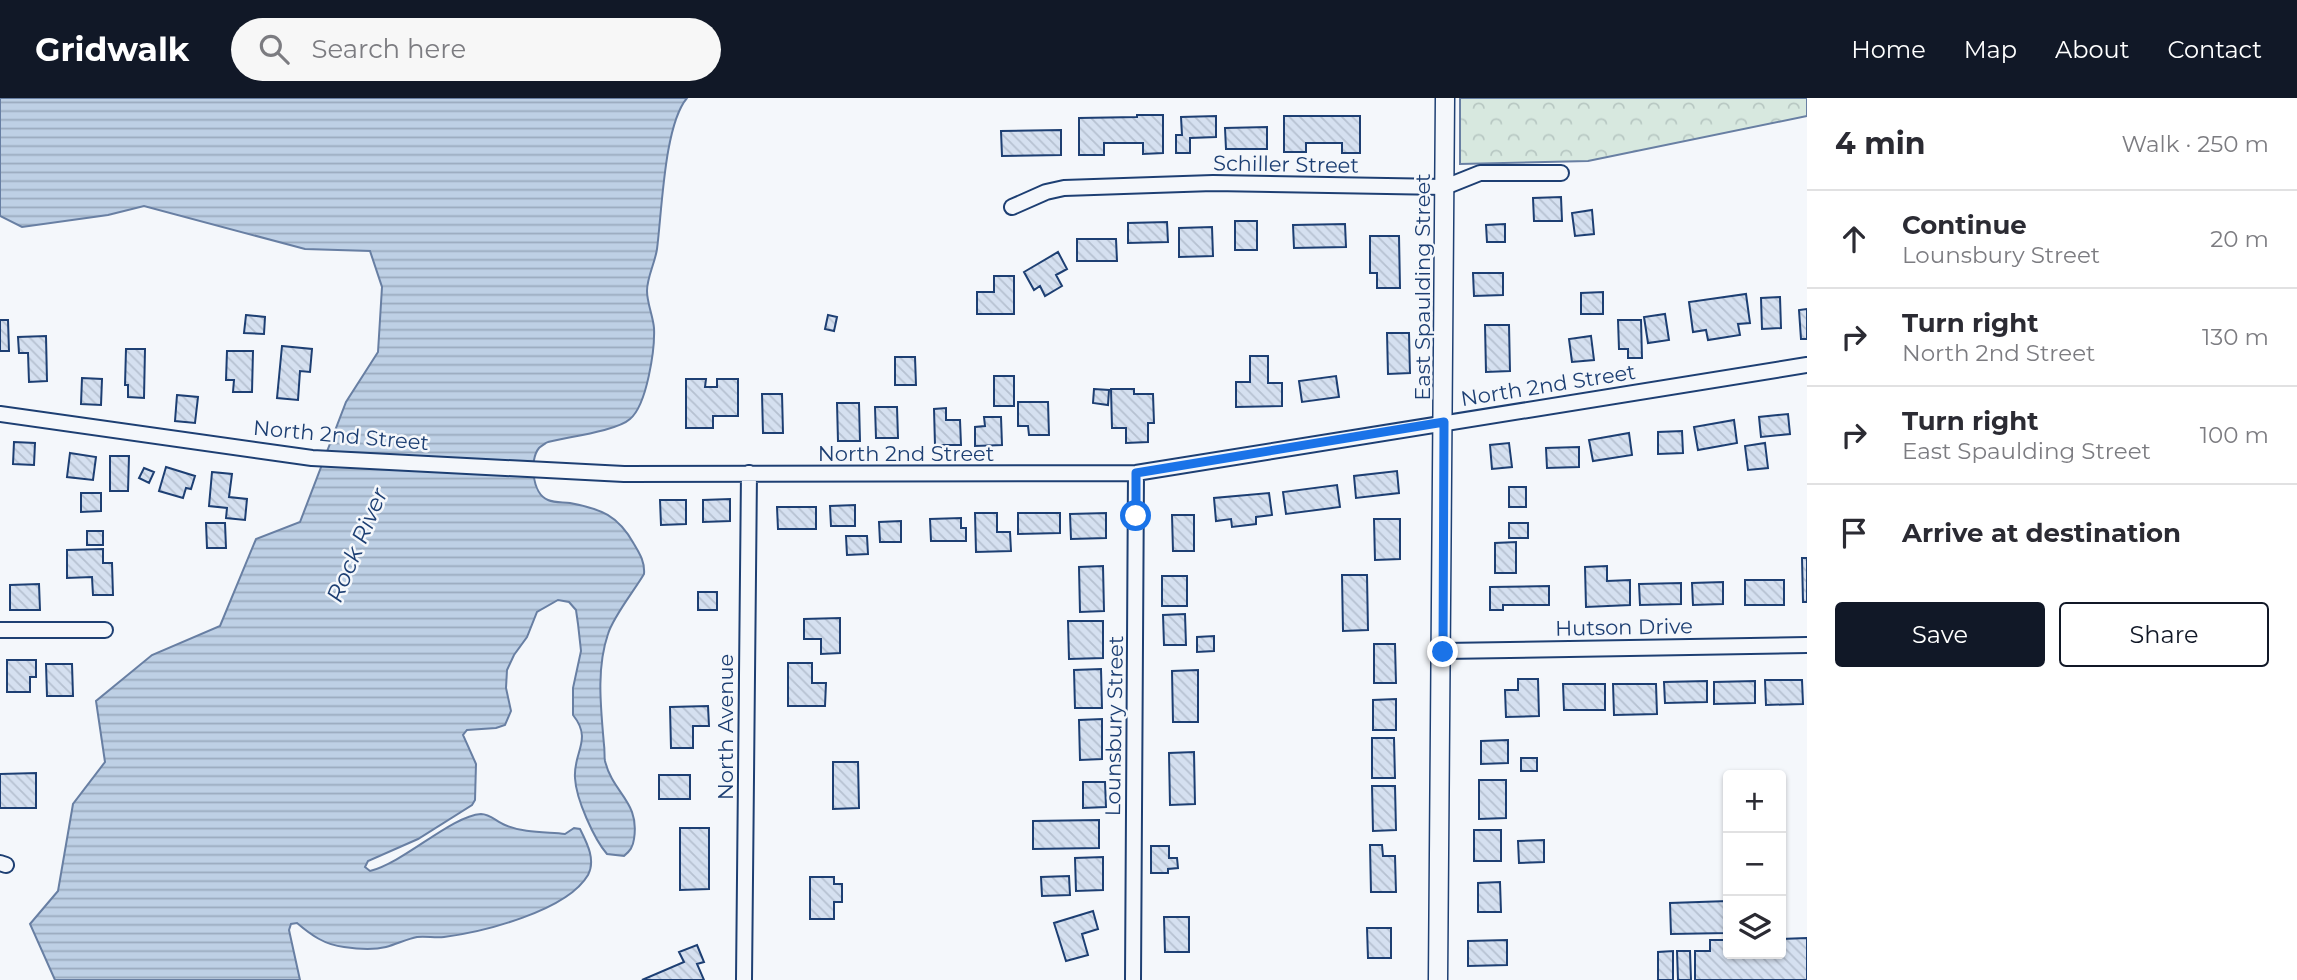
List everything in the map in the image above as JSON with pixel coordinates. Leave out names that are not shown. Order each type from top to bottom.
[{"type":"street","name":"East Spaulding Street","points":[[1438,980],[1443,652],[1445,98]]},
{"type":"street","name":"Schiller Street","points":[[1012,207],[1046,192],[1064,188],[1213,183],[1445,187],[1480,173],[1561,173]]},
{"type":"street","name":"North 2nd Street","points":[[0,414],[312,458],[554,471],[624,474],[1136,473],[1807,365]]},
{"type":"street","name":"North Avenue","points":[[744,980],[749,473]]},
{"type":"street","name":"Lounsbury Street","points":[[1133,980],[1136,473]]},
{"type":"street","points":[[0,630],[105,630]]},
{"type":"street","name":"Hutson Drive","points":[[1443,652],[1807,645]]},
{"type":"green space","points":[[1460,98],[1807,98],[1807,116],[1588,161],[1460,164]]},
{"type":"water","name":"Rock River","points":[[0,98],[687,98],[673,128],[657,249],[647,286],[654,337],[649,376],[641,402],[636,412],[624,423],[546,443],[536,453],[533,468],[535,484],[543,497],[553,502],[591,508],[608,515],[628,534],[643,562],[644,574],[608,634],[601,675],[605,761],[614,782],[630,806],[635,826],[633,844],[624,856],[607,854],[602,847],[591,829],[576,787],[575,769],[582,739],[579,724],[573,715],[573,688],[581,651],[576,610],[569,602],[558,600],[537,612],[527,637],[507,670],[506,688],[511,711],[505,725],[467,730],[463,735],[476,764],[475,800],[472,805],[418,839],[368,861],[365,867],[370,871],[384,866],[456,822],[481,814],[512,828],[527,831],[565,834],[574,828],[580,829],[590,852],[591,863],[588,875],[577,888],[543,909],[501,925],[444,937],[417,937],[381,948],[337,946],[319,939],[297,923],[291,924],[289,930],[300,980],[55,980],[30,924],[58,891],[73,804],[105,762],[96,701],[152,655],[220,626],[256,539],[300,522],[346,402],[378,352],[382,287],[370,251],[305,249],[144,206],[108,215],[22,227],[0,216]]},
{"type":"building","points":[[1163,115],[1163,153],[1143,154],[1143,143],[1104,143],[1104,155],[1079,155],[1079,118]]},
{"type":"building","points":[[1216,116],[1216,137],[1190,138],[1190,153],[1176,153],[1176,135],[1182,135],[1181,117]]},
{"type":"building","points":[[1284,116],[1360,116],[1360,153],[1342,153],[1342,143],[1306,143],[1306,152],[1284,152]]},
{"type":"building","points":[[1267,127],[1267,149],[1226,149],[1225,128]]},
{"type":"building","points":[[1061,130],[1061,155],[1002,156],[1001,131]]},
{"type":"building","points":[[1561,197],[1562,221],[1534,221],[1533,198]]},
{"type":"building","points":[[1592,210],[1594,234],[1575,236],[1572,213]]},
{"type":"building","points":[[1235,221],[1257,221],[1257,250],[1235,250]]},
{"type":"building","points":[[1167,222],[1168,242],[1128,243],[1128,223]]},
{"type":"building","points":[[1345,224],[1346,247],[1294,248],[1293,225]]},
{"type":"building","points":[[1505,224],[1505,242],[1487,242],[1486,225]]},
{"type":"building","points":[[1212,227],[1213,256],[1179,257],[1179,228]]},
{"type":"building","points":[[1370,236],[1399,236],[1400,288],[1377,288],[1377,273],[1370,273]]},
{"type":"building","points":[[1077,239],[1116,239],[1117,261],[1077,261]]},
{"type":"building","points":[[1058,252],[1067,269],[1056,275],[1062,286],[1045,296],[1040,286],[1034,290],[1024,272]]},
{"type":"building","points":[[1473,273],[1503,273],[1503,295],[1474,296]]},
{"type":"building","points":[[994,276],[1014,276],[1014,314],[977,314],[977,292],[994,292]]},
{"type":"building","points":[[1603,292],[1603,314],[1581,314],[1581,293]]},
{"type":"building","points":[[1746,294],[1750,323],[1738,324],[1740,335],[1708,340],[1706,330],[1693,332],[1689,302]]},
{"type":"building","points":[[1780,297],[1781,328],[1762,329],[1761,298]]},
{"type":"building","points":[[1807,309],[1807,339],[1801,339],[1799,310]]},
{"type":"building","points":[[1665,314],[1669,340],[1648,343],[1644,317]]},
{"type":"building","points":[[246,315],[265,317],[264,334],[244,333]]},
{"type":"building","points":[[828,315],[837,317],[834,331],[825,329]]},
{"type":"building","points":[[0,320],[8,320],[9,351],[0,351]]},
{"type":"building","points":[[1618,320],[1641,320],[1642,358],[1628,358],[1628,349],[1619,349]]},
{"type":"building","points":[[1485,325],[1509,325],[1510,371],[1486,372]]},
{"type":"building","points":[[1387,333],[1409,333],[1410,373],[1388,374]]},
{"type":"building","points":[[46,336],[47,381],[29,382],[28,353],[19,353],[18,337]]},
{"type":"building","points":[[1591,336],[1594,360],[1572,362],[1569,339]]},
{"type":"building","points":[[282,346],[312,349],[310,372],[300,371],[298,400],[277,398]]},
{"type":"building","points":[[126,349],[145,349],[144,398],[128,397],[128,385],[125,385]]},
{"type":"building","points":[[227,351],[253,351],[252,392],[233,392],[234,380],[226,380]]},
{"type":"building","points":[[1250,356],[1268,356],[1268,383],[1282,383],[1282,406],[1236,407],[1236,382],[1250,382]]},
{"type":"building","points":[[895,357],[915,357],[916,385],[895,385]]},
{"type":"building","points":[[994,376],[1014,376],[1014,406],[994,406]]},
{"type":"building","points":[[1336,376],[1339,397],[1302,402],[1299,381]]},
{"type":"building","points":[[82,378],[102,379],[101,405],[81,404]]},
{"type":"building","points":[[686,379],[706,379],[705,387],[717,387],[717,379],[738,379],[738,416],[713,416],[713,428],[686,428]]},
{"type":"building","points":[[1094,389],[1109,390],[1108,405],[1093,403]]},
{"type":"building","points":[[1111,389],[1134,389],[1134,394],[1153,394],[1154,423],[1148,423],[1148,442],[1126,443],[1126,428],[1112,428]]},
{"type":"building","points":[[762,394],[782,394],[783,433],[763,433]]},
{"type":"building","points":[[177,395],[198,397],[195,423],[175,421]]},
{"type":"building","points":[[1018,402],[1048,402],[1049,435],[1029,435],[1028,426],[1018,426]]},
{"type":"building","points":[[837,403],[859,403],[860,441],[838,441]]},
{"type":"building","points":[[875,407],[897,407],[898,438],[876,438]]},
{"type":"building","points":[[946,408],[946,420],[960,420],[961,445],[935,445],[934,409]]},
{"type":"building","points":[[1788,414],[1790,434],[1761,437],[1759,417]]},
{"type":"building","points":[[984,417],[1001,417],[1002,445],[975,446],[975,427],[985,426]]},
{"type":"building","points":[[1734,420],[1737,443],[1698,450],[1694,427]]},
{"type":"building","points":[[1682,431],[1683,453],[1658,454],[1658,432]]},
{"type":"building","points":[[1629,433],[1632,455],[1593,461],[1589,440]]},
{"type":"building","points":[[14,442],[35,443],[34,465],[13,464]]},
{"type":"building","points":[[1509,443],[1512,467],[1492,469],[1490,445]]},
{"type":"building","points":[[1765,443],[1768,468],[1748,470],[1745,446]]},
{"type":"building","points":[[1579,447],[1579,467],[1547,468],[1546,448]]},
{"type":"building","points":[[70,453],[96,457],[93,480],[67,477]]},
{"type":"building","points":[[110,456],[129,456],[128,491],[110,491]]},
{"type":"building","points":[[166,467],[195,476],[191,489],[186,488],[183,498],[159,491]]},
{"type":"building","points":[[144,468],[154,472],[149,483],[139,478]]},
{"type":"building","points":[[1397,471],[1399,493],[1356,498],[1354,476]]},
{"type":"building","points":[[212,472],[232,474],[229,497],[247,499],[245,520],[226,518],[227,508],[209,506]]},
{"type":"building","points":[[1337,485],[1340,507],[1286,514],[1283,492]]},
{"type":"building","points":[[1509,487],[1526,487],[1526,507],[1509,507]]},
{"type":"building","points":[[81,493],[101,493],[101,511],[81,512]]},
{"type":"building","points":[[1269,493],[1272,515],[1256,517],[1256,524],[1232,527],[1231,519],[1216,521],[1214,498]]},
{"type":"building","points":[[730,499],[730,521],[703,522],[703,500]]},
{"type":"building","points":[[660,500],[686,500],[686,524],[661,525]]},
{"type":"building","points":[[855,505],[855,526],[831,526],[830,506]]},
{"type":"building","points":[[777,507],[816,507],[816,529],[778,529]]},
{"type":"building","points":[[975,513],[997,513],[997,532],[1010,532],[1011,551],[976,552]]},
{"type":"building","points":[[1018,513],[1060,513],[1060,533],[1018,534]]},
{"type":"building","points":[[1106,513],[1106,538],[1071,539],[1070,514]]},
{"type":"building","points":[[1172,515],[1194,515],[1194,551],[1173,551]]},
{"type":"building","points":[[961,518],[961,528],[966,528],[966,541],[931,541],[930,519]]},
{"type":"building","points":[[1374,519],[1400,519],[1400,559],[1375,560]]},
{"type":"building","points":[[901,521],[901,542],[880,542],[879,522]]},
{"type":"building","points":[[206,523],[225,523],[226,548],[207,548]]},
{"type":"building","points":[[1509,523],[1528,523],[1528,538],[1509,538]]},
{"type":"building","points":[[87,531],[103,531],[103,545],[87,545]]},
{"type":"building","points":[[846,536],[867,536],[868,554],[847,555]]},
{"type":"building","points":[[1516,542],[1516,573],[1495,573],[1495,543]]},
{"type":"building","points":[[103,549],[103,563],[112,563],[113,595],[93,595],[92,577],[67,578],[67,550]]},
{"type":"building","points":[[1802,558],[1807,558],[1807,602],[1803,602]]},
{"type":"building","points":[[1103,566],[1104,611],[1080,612],[1079,567]]},
{"type":"building","points":[[1607,566],[1607,581],[1630,580],[1630,605],[1586,607],[1585,567]]},
{"type":"building","points":[[1342,575],[1367,575],[1368,630],[1343,631]]},
{"type":"building","points":[[1162,576],[1187,576],[1187,606],[1162,606]]},
{"type":"building","points":[[1745,580],[1784,580],[1784,605],[1745,605]]},
{"type":"building","points":[[1723,582],[1723,604],[1693,605],[1692,583]]},
{"type":"building","points":[[1681,583],[1681,604],[1640,605],[1639,584]]},
{"type":"building","points":[[39,584],[40,610],[10,610],[10,585]]},
{"type":"building","points":[[1549,586],[1549,605],[1503,605],[1503,610],[1490,610],[1490,587]]},
{"type":"building","points":[[698,592],[717,592],[717,610],[698,610]]},
{"type":"building","points":[[1185,614],[1186,645],[1164,645],[1163,615]]},
{"type":"building","points":[[840,618],[840,653],[821,654],[821,639],[804,639],[804,619]]},
{"type":"building","points":[[1068,621],[1103,621],[1103,658],[1069,659]]},
{"type":"building","points":[[1214,636],[1214,651],[1197,652],[1197,637]]},
{"type":"building","points":[[1374,644],[1395,644],[1396,683],[1374,683]]},
{"type":"building","points":[[7,660],[36,660],[36,677],[30,677],[30,692],[7,692]]},
{"type":"building","points":[[788,663],[812,663],[812,683],[826,683],[825,706],[788,706]]},
{"type":"building","points":[[46,664],[72,664],[73,696],[47,696]]},
{"type":"building","points":[[1101,669],[1102,708],[1075,708],[1074,670]]},
{"type":"building","points":[[1198,670],[1198,722],[1173,722],[1172,671]]},
{"type":"building","points":[[1518,679],[1538,679],[1539,716],[1506,717],[1505,690],[1518,690]]},
{"type":"building","points":[[1765,680],[1802,680],[1803,704],[1766,705]]},
{"type":"building","points":[[1707,681],[1707,702],[1665,703],[1664,682]]},
{"type":"building","points":[[1755,681],[1755,703],[1714,704],[1714,682]]},
{"type":"building","points":[[1563,684],[1605,684],[1605,710],[1564,710]]},
{"type":"building","points":[[1613,684],[1656,684],[1657,714],[1614,715]]},
{"type":"building","points":[[1396,699],[1396,730],[1373,730],[1373,700]]},
{"type":"building","points":[[708,706],[709,726],[693,726],[693,748],[671,748],[670,707]]},
{"type":"building","points":[[1102,719],[1102,759],[1080,760],[1079,720]]},
{"type":"building","points":[[1372,738],[1394,738],[1395,778],[1372,778]]},
{"type":"building","points":[[1508,740],[1508,763],[1481,764],[1481,741]]},
{"type":"building","points":[[1194,752],[1195,804],[1170,805],[1169,753]]},
{"type":"building","points":[[1521,758],[1537,758],[1537,771],[1521,771]]},
{"type":"building","points":[[833,762],[858,762],[859,808],[833,809]]},
{"type":"building","points":[[36,773],[36,808],[0,808],[0,774]]},
{"type":"building","points":[[659,775],[690,775],[690,799],[659,799]]},
{"type":"building","points":[[1479,780],[1506,780],[1506,818],[1479,819]]},
{"type":"building","points":[[1083,782],[1105,782],[1106,807],[1083,808]]},
{"type":"building","points":[[1372,786],[1395,786],[1396,830],[1373,831]]},
{"type":"building","points":[[1099,820],[1099,848],[1033,849],[1033,821]]},
{"type":"building","points":[[680,828],[709,828],[709,889],[680,890]]},
{"type":"building","points":[[1474,830],[1501,830],[1501,861],[1474,861]]},
{"type":"building","points":[[1544,840],[1544,862],[1519,863],[1518,841]]},
{"type":"building","points":[[1370,845],[1382,845],[1383,856],[1395,856],[1396,892],[1371,892]]},
{"type":"building","points":[[1151,846],[1169,846],[1169,858],[1177,858],[1178,868],[1168,869],[1168,873],[1151,873]]},
{"type":"building","points":[[1103,857],[1103,890],[1076,891],[1075,858]]},
{"type":"building","points":[[1069,876],[1070,895],[1042,896],[1041,877]]},
{"type":"building","points":[[810,877],[834,877],[834,884],[842,884],[842,902],[834,902],[834,919],[810,919]]},
{"type":"building","points":[[1500,882],[1501,912],[1478,912],[1478,883]]},
{"type":"building","points":[[1723,901],[1723,933],[1671,934],[1670,903]]},
{"type":"building","points":[[1093,911],[1098,929],[1082,934],[1088,955],[1066,961],[1054,923]]},
{"type":"building","points":[[1164,917],[1189,917],[1189,952],[1165,952]]},
{"type":"building","points":[[1367,928],[1391,928],[1391,958],[1368,958]]},
{"type":"building","points":[[1807,938],[1807,980],[1695,980],[1695,951],[1710,951],[1710,940],[1723,940],[1723,959],[1786,959],[1786,939]]},
{"type":"building","points":[[1507,940],[1507,965],[1468,966],[1468,941]]},
{"type":"building","points":[[697,945],[704,962],[697,964],[704,980],[642,980],[684,962],[679,952]]},
{"type":"building","points":[[1673,951],[1673,980],[1658,980],[1658,952]]},
{"type":"building","points":[[1677,951],[1690,951],[1691,980],[1678,980]]},
{"type":"route","points":[[1136,516],[1136,473],[1444,422],[1443,652]]}]
